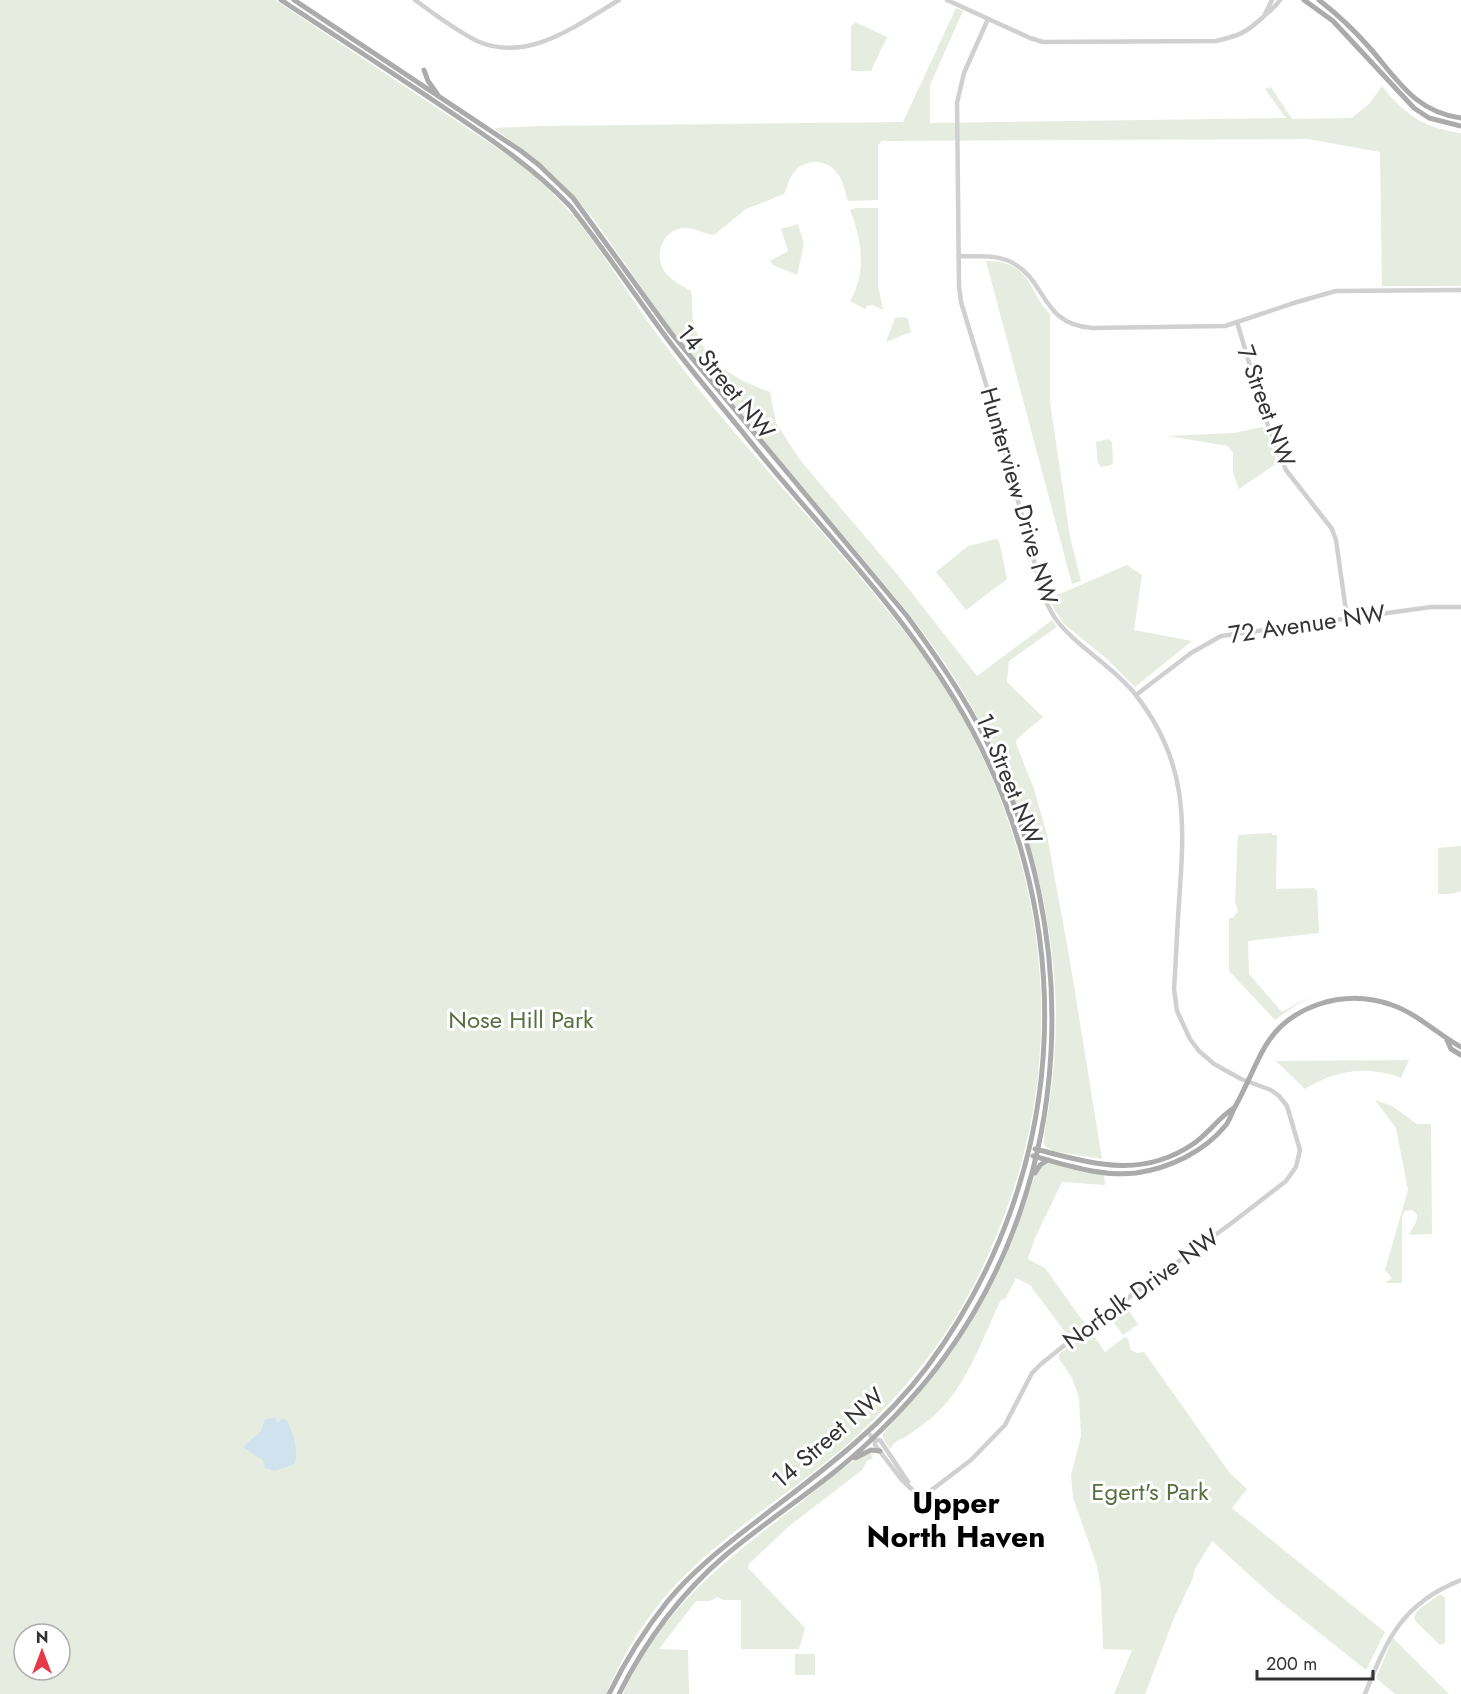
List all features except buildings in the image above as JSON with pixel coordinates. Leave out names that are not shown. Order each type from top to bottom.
[{"type":"main road","name":"14 Street NW","points":[[281,0],[517,157],[555,190],[596,239],[667,339],[903,624],[936,670],[970,725],[990,766],[1018,840],[1031,890],[1041,948],[1045,1018],[1044,1068],[1029,1155],[1017,1198],[1004,1232],[968,1306],[922,1373],[872,1437],[743,1532],[668,1600],[641,1637],[609,1694]]},
{"type":"main road","name":"14 Street NW","points":[[294,0],[521,151],[573,198],[664,324],[907,616],[940,661],[987,742],[1010,795],[1033,866],[1046,923],[1053,1015],[1050,1078],[1041,1139],[1026,1194],[1005,1251],[969,1319],[945,1357],[917,1392],[872,1437],[841,1466],[745,1540],[675,1605],[648,1641],[619,1694]]},
{"type":"main road","points":[[1304,0],[1333,21],[1414,108],[1430,118],[1461,126]]},
{"type":"main road","points":[[1319,0],[1367,45],[1419,103],[1440,114],[1461,118]]},
{"type":"main road","points":[[424,70],[428,81],[439,96]]},
{"type":"main road","points":[[1030,1148],[1048,1160],[1110,1173],[1134,1173],[1163,1167],[1189,1155],[1210,1141],[1233,1114],[1261,1052],[1277,1031],[1302,1011],[1331,1001],[1366,1000],[1393,1005],[1417,1017],[1447,1041],[1461,1047]]},
{"type":"main road","points":[[1447,1041],[1451,1049],[1461,1055]]},
{"type":"main road","points":[[1029,1155],[1060,1156],[1094,1164],[1116,1166],[1155,1161],[1191,1145],[1235,1107]]},
{"type":"main road","points":[[1041,1139],[1045,1149],[1060,1156]]},
{"type":"main road","points":[[1026,1194],[1035,1171],[1048,1160]]},
{"type":"main road","points":[[841,1466],[864,1452],[880,1451]]},
{"type":"street","points":[[414,0],[478,41],[512,47],[535,45],[553,38],[619,0]]},
{"type":"street","points":[[946,0],[1043,42],[1215,41],[1236,37],[1252,29],[1265,14],[1272,0]]},
{"type":"street","points":[[1265,14],[1272,11],[1280,0]]},
{"type":"street","name":"Hunterview Drive NW","points":[[988,19],[964,73],[957,104],[958,256],[962,302],[1044,598],[1060,624],[1136,695],[1153,720],[1169,751],[1182,803],[1182,856],[1174,989],[1177,1011],[1190,1039],[1199,1051],[1214,1064],[1248,1083]]},
{"type":"street","points":[[958,256],[1004,259],[1030,277],[1055,314],[1077,326],[1092,328],[1213,327],[1237,322],[1336,291],[1461,290]]},
{"type":"street","name":"7 Street NW","points":[[1237,322],[1267,423],[1286,470],[1326,519],[1336,538],[1347,618]]},
{"type":"street","name":"72 Avenue NW","points":[[1136,695],[1191,653],[1217,637],[1431,607],[1461,607]]},
{"type":"street","name":"Norfolk Drive NW","points":[[909,1485],[921,1498],[971,1460],[1005,1425],[1032,1373],[1041,1364],[1286,1181],[1296,1167],[1300,1150],[1287,1106],[1271,1090],[1248,1083]]},
{"type":"street","points":[[872,1437],[875,1445],[901,1479],[909,1485]]},
{"type":"street","points":[[872,1437],[880,1440],[905,1475],[909,1485]]},
{"type":"street","points":[[1365,1694],[1388,1641],[1405,1617],[1429,1595],[1461,1580]]},
{"type":"green space","name":"Nose Hill Park","points":[[0,0],[275,0],[515,160],[555,195],[569,211],[651,326],[701,391],[855,571],[925,659],[946,690],[978,748],[1004,809],[1023,871],[1036,935],[1041,999],[1039,1064],[1029,1129],[1012,1194],[988,1256],[945,1334],[893,1399],[828,1461],[712,1550],[690,1570],[670,1591],[634,1640],[606,1694],[0,1694]]},
{"type":"green space","points":[[956,8],[963,11],[930,85],[930,123],[1286,118],[1265,89],[1271,87],[1292,119],[1352,118],[1370,103],[1382,86],[1407,112],[1426,124],[1461,133],[1461,286],[1382,286],[1380,152],[1308,139],[882,141],[878,145],[878,200],[848,201],[842,180],[834,169],[823,163],[805,164],[790,177],[784,194],[746,209],[714,235],[683,228],[670,233],[662,245],[660,259],[665,272],[691,291],[694,324],[705,349],[713,359],[733,375],[770,392],[776,423],[800,460],[897,574],[977,676],[1052,620],[1057,627],[1009,661],[1007,682],[1043,717],[1017,739],[1016,743],[1034,789],[1047,835],[1102,1159],[1053,1151],[1044,1144],[1055,1054],[1056,1013],[1054,972],[1042,891],[1032,852],[1005,775],[962,691],[941,657],[910,615],[673,332],[595,221],[545,167],[494,128],[903,122]]},
{"type":"green space","points":[[855,22],[887,37],[871,71],[851,71],[851,27]]},
{"type":"green space","points":[[878,208],[878,286],[883,310],[873,305],[865,309],[850,301],[861,267],[860,244],[850,210]]},
{"type":"green space","points":[[798,224],[804,244],[797,275],[773,265],[770,261],[788,251],[781,229]]},
{"type":"green space","points":[[986,261],[1001,262],[1020,271],[1050,314],[1050,402],[1070,537],[1081,581],[1072,584]]},
{"type":"green space","points":[[895,318],[908,319],[911,332],[886,342]]},
{"type":"green space","points":[[1262,427],[1266,429],[1277,463],[1239,489],[1233,473],[1233,453],[1228,446],[1168,436],[1234,433]]},
{"type":"green space","points":[[1108,439],[1112,442],[1113,462],[1111,465],[1101,467],[1098,463],[1096,442]]},
{"type":"green space","points":[[996,539],[999,541],[1007,579],[966,610],[936,572],[968,546]]},
{"type":"green space","points":[[1127,565],[1142,575],[1134,630],[1192,641],[1135,687],[1107,659],[1064,624],[1048,599]]},
{"type":"green space","points":[[1272,833],[1272,835],[1277,835],[1276,889],[1314,888],[1317,891],[1319,933],[1248,941],[1249,974],[1282,1012],[1299,1002],[1313,998],[1299,1003],[1275,1020],[1229,971],[1229,918],[1233,918],[1238,911],[1235,902],[1238,835]]},
{"type":"green space","points":[[1461,846],[1461,891],[1438,894],[1438,848]]},
{"type":"green space","points":[[1409,1060],[1401,1078],[1376,1072],[1352,1072],[1328,1077],[1305,1089],[1276,1061]]},
{"type":"green space","points":[[1375,1100],[1392,1106],[1417,1124],[1431,1124],[1432,1234],[1409,1235],[1417,1216],[1412,1210],[1405,1211],[1402,1216],[1402,1283],[1385,1283],[1392,1278],[1385,1270],[1408,1190],[1396,1128]]},
{"type":"green space","points":[[1050,1163],[1104,1175],[1105,1185],[1062,1182],[1035,1238],[1028,1259],[1045,1268],[1085,1324],[1068,1336],[1030,1285],[1016,1278],[1006,1298],[1001,1300],[975,1358],[950,1398],[933,1416],[908,1436],[897,1441],[890,1449],[883,1434],[937,1370],[970,1323],[1000,1269],[1035,1175],[1043,1164]]},
{"type":"green space","points":[[1125,1305],[1138,1324],[1123,1335],[1110,1317]]},
{"type":"green space","name":"Egert's Park","points":[[1092,1333],[1105,1352],[1125,1337],[1128,1339],[1131,1350],[1137,1353],[1144,1352],[1229,1472],[1247,1489],[1232,1508],[1385,1632],[1366,1670],[1268,1592],[1212,1541],[1195,1569],[1145,1694],[1114,1694],[1132,1650],[1103,1649],[1101,1590],[1097,1566],[1073,1498],[1071,1475],[1081,1436],[1079,1398],[1072,1378],[1059,1359],[1059,1354]]},
{"type":"green space","points":[[870,1452],[873,1458],[867,1461],[862,1470],[788,1527],[749,1564],[748,1568],[805,1628],[799,1649],[741,1649],[741,1600],[723,1600],[717,1597],[710,1601],[696,1601],[659,1649],[688,1650],[689,1694],[623,1694],[657,1635],[698,1587],[746,1545],[833,1476]]},
{"type":"green space","points":[[1440,1594],[1445,1598],[1445,1643],[1440,1645],[1416,1622],[1414,1617],[1418,1610]]},
{"type":"green space","points":[[1393,1638],[1449,1694],[1395,1694],[1376,1678]]},
{"type":"green space","points":[[795,1654],[815,1654],[815,1675],[795,1675]]},
{"type":"water","points":[[275,1418],[278,1423],[282,1419],[287,1420],[296,1448],[296,1459],[294,1464],[275,1471],[265,1468],[263,1460],[243,1447],[261,1431],[265,1419]]},
{"type":"district","name":"Upper North Haven","points":[[956,1520]]}]
